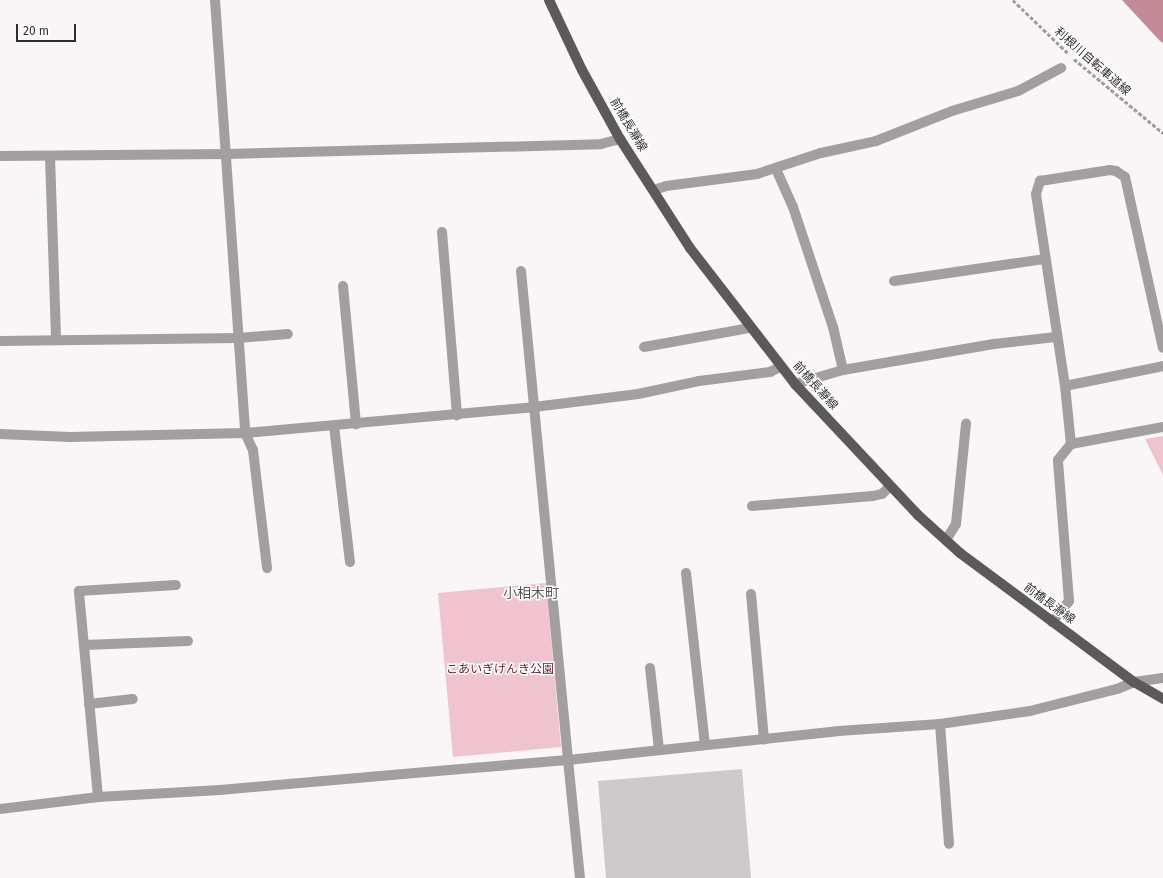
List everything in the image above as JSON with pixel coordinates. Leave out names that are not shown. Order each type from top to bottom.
[{"type":"main road","name":"前橋長瀞線","points":[[549,0],[582,70],[620,139],[690,248],[780,367],[890,486],[946,540],[997,582],[1134,682],[1163,699]]},
{"type":"street","points":[[215,0],[227,154],[245,433],[253,450],[267,568]]},
{"type":"street","points":[[654,190],[666,186],[757,174],[821,153],[876,141],[952,110],[1018,91],[1061,68]]},
{"type":"street","points":[[0,156],[227,154],[601,144],[620,139]]},
{"type":"street","points":[[50,156],[56,339]]},
{"type":"street","points":[[776,169],[793,208],[833,327],[843,370]]},
{"type":"street","points":[[1071,444],[1065,386],[1056,337],[1036,194],[1038,184],[1044,179],[1110,170],[1120,173],[1126,182],[1130,209],[1163,348]]},
{"type":"street","points":[[442,232],[457,415]]},
{"type":"street","points":[[894,282],[1045,260]]},
{"type":"street","points":[[521,271],[580,878]]},
{"type":"street","points":[[344,286],[356,424]]},
{"type":"street","points":[[644,347],[750,328]]},
{"type":"street","points":[[0,340],[239,338],[288,334]]},
{"type":"street","points":[[795,384],[843,370],[994,344],[1056,337]]},
{"type":"street","points":[[1065,386],[1163,366]]},
{"type":"street","points":[[0,434],[70,437],[245,433],[334,426],[534,407],[638,394],[699,381],[770,372],[780,367]]},
{"type":"street","points":[[946,540],[956,524],[966,423]]},
{"type":"street","points":[[334,426],[350,562]]},
{"type":"street","points":[[1052,622],[1068,601],[1058,460],[1071,444],[1163,427]]},
{"type":"street","points":[[752,506],[873,496],[882,494],[890,486]]},
{"type":"street","points":[[686,573],[705,745]]},
{"type":"street","points":[[98,797],[79,591],[176,585]]},
{"type":"street","points":[[751,594],[764,739]]},
{"type":"street","points":[[84,645],[188,641]]},
{"type":"street","points":[[650,668],[659,750]]},
{"type":"street","points":[[0,809],[98,797],[220,790],[568,760],[764,739],[940,724],[1030,711],[1117,689],[1134,682],[1163,678]]},
{"type":"street","points":[[89,704],[133,699]]},
{"type":"street","points":[[940,724],[949,844]]},
{"type":"path","name":"利根川自転車道線","points":[[1013,0],[1093,77],[1163,133]]},
{"type":"green space","points":[[1163,436],[1163,475],[1145,439]]},
{"type":"green space","name":"こあいぎげんき公園","points":[[546,583],[561,747],[453,757],[438,593]]},
{"type":"shaded area","points":[[1122,0],[1163,0],[1163,43],[1160,41]]},
{"type":"building","points":[[742,769],[751,878],[606,878],[598,781]]},
{"type":"district","name":"小相木町","points":[[531,594]]}]
